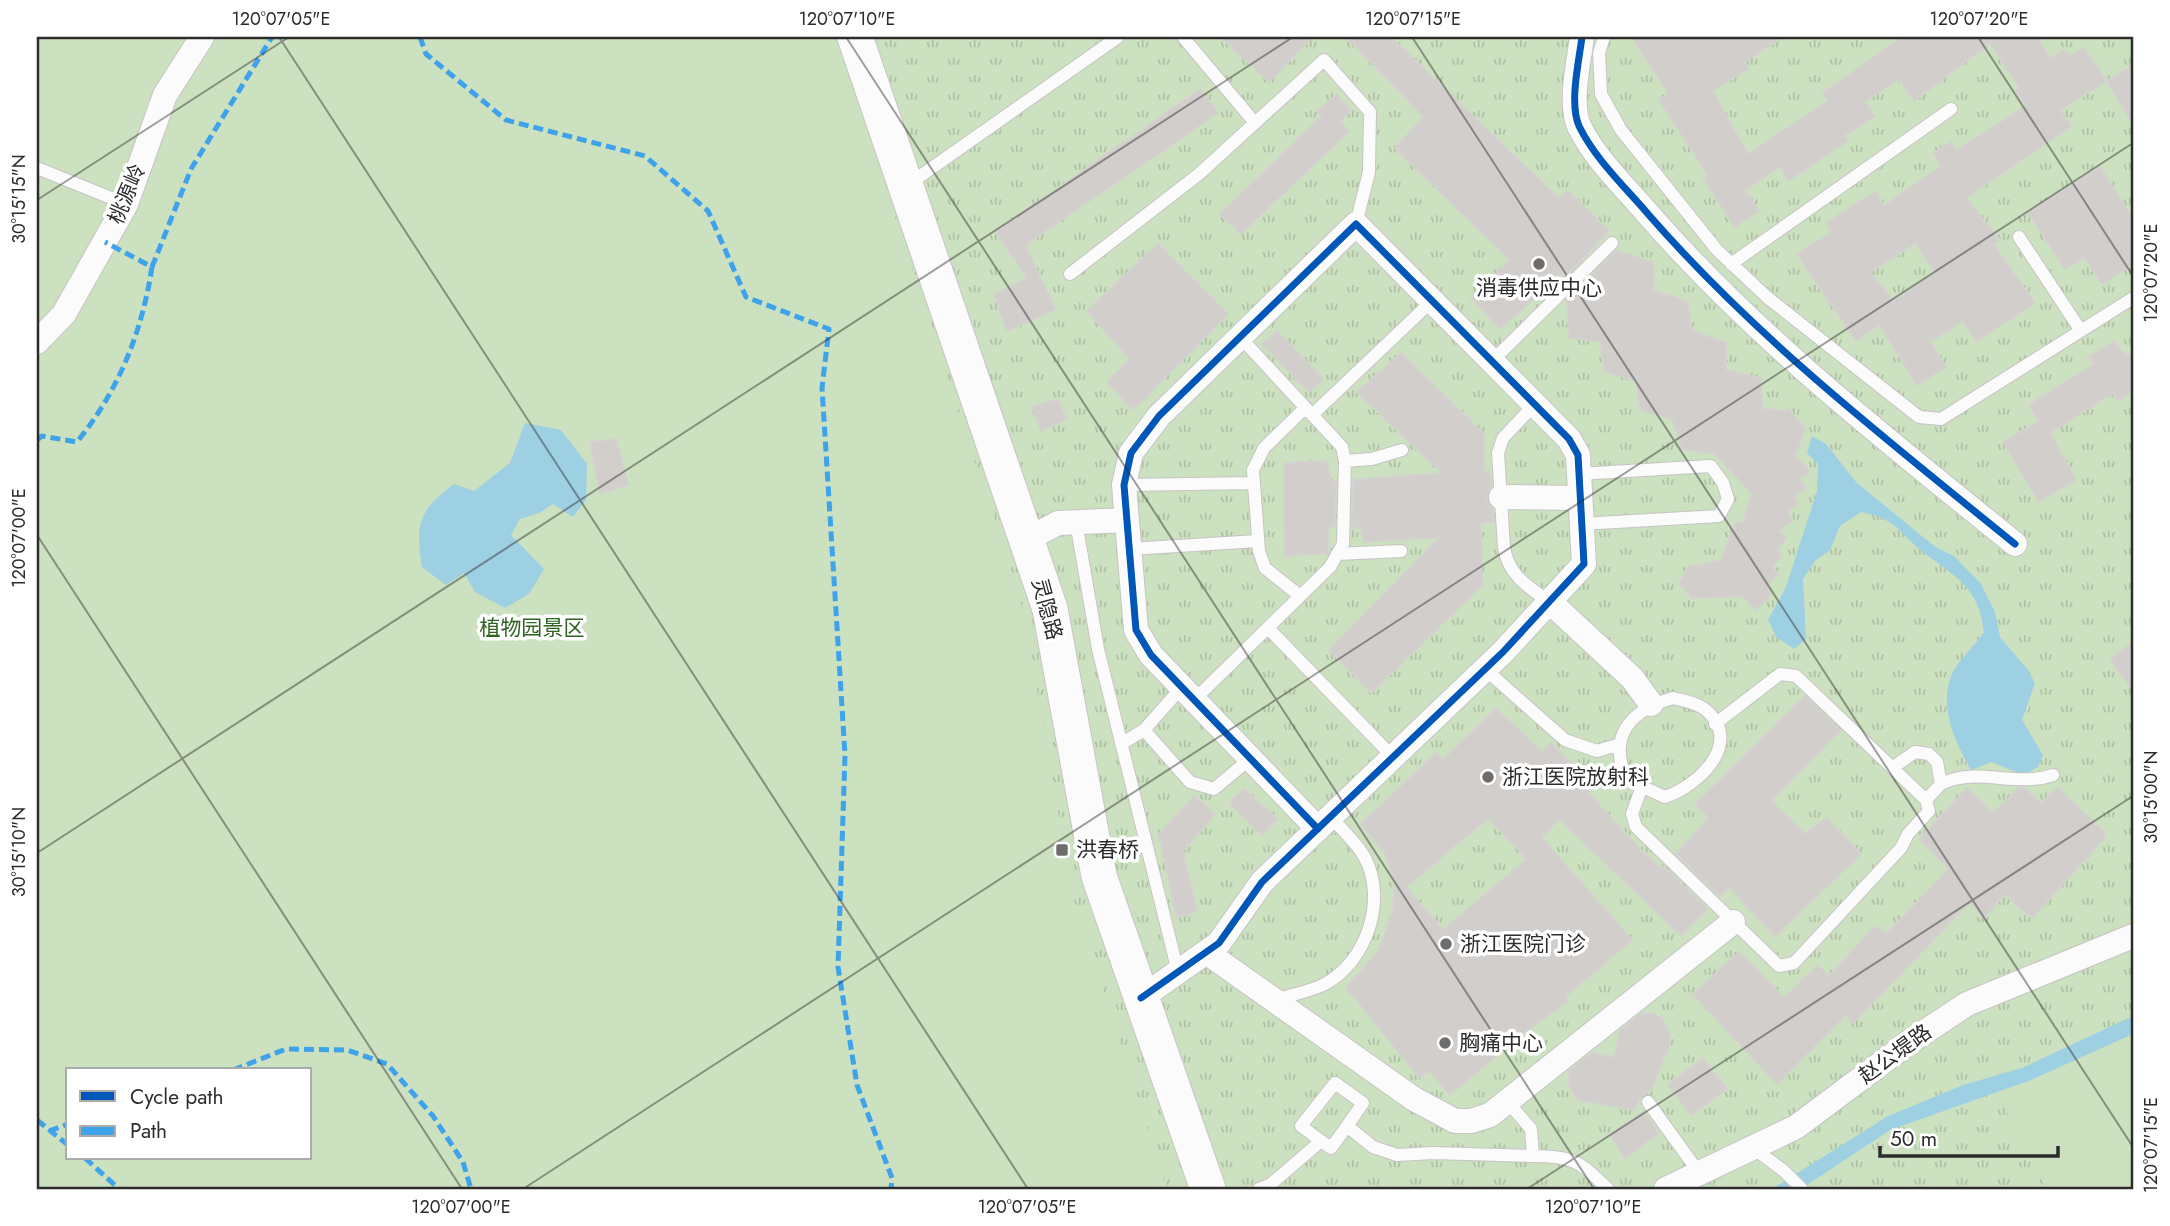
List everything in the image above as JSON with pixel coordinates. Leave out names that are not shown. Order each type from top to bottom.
[{"type":"main road","name":"灵隐路","points":[[856,37],[1050,609],[1098,876],[1208,1189]]},
{"type":"street","name":"桃源岭","points":[[37,342],[64,314],[126,204],[165,95],[202,37]]},
{"type":"street","points":[[1582,37],[1575,84],[1578,124],[1602,161],[1677,247],[1751,322],[1814,380],[2015,544]]},
{"type":"street","points":[[1141,998],[1219,943],[1262,882],[1486,670],[1584,564],[1578,455],[1569,439],[1356,223],[1159,416],[1131,453],[1124,485],[1136,630],[1151,655],[1250,759],[1324,823]]},
{"type":"street","points":[[1501,497],[1579,486]]},
{"type":"street","points":[[1026,540],[1058,523],[1127,520]]},
{"type":"street","points":[[1550,602],[1632,678],[1651,704]]},
{"type":"street","points":[[1206,952],[1414,1099],[1455,1121],[1471,1121],[1490,1115],[1733,922]]},
{"type":"street","name":"赵公堤路","points":[[1666,1189],[1796,1127],[1910,1041],[1967,1004],[2133,936]]},
{"type":"lane","points":[[905,186],[1118,37]]},
{"type":"lane","points":[[1183,37],[1255,123]]},
{"type":"lane","points":[[1604,37],[1599,53],[1601,93],[1621,130],[1731,264],[1768,298],[1919,417],[1941,419],[2133,298]]},
{"type":"lane","points":[[1070,274],[1199,174],[1324,60],[1370,112],[1369,172],[1356,223]]},
{"type":"lane","points":[[1731,264],[1951,109]]},
{"type":"lane","points":[[37,169],[126,204]]},
{"type":"lane","points":[[2019,237],[2081,331]]},
{"type":"lane","points":[[1492,361],[1612,243]]},
{"type":"lane","points":[[1300,596],[1265,568],[1258,541],[1252,470],[1264,448],[1309,412],[1432,301]]},
{"type":"lane","points":[[1121,744],[1144,730],[1268,628],[1330,567],[1343,544],[1345,461],[1342,447],[1240,337]]},
{"type":"lane","points":[[1535,404],[1503,438],[1498,453],[1501,497],[1506,558],[1518,580],[1550,602]]},
{"type":"lane","points":[[1345,461],[1372,460],[1402,450]]},
{"type":"lane","points":[[1579,486],[1711,467],[1723,483],[1728,499],[1718,516],[1581,523]]},
{"type":"lane","points":[[1124,485],[1254,483]]},
{"type":"lane","points":[[1076,522],[1098,649],[1178,972]]},
{"type":"lane","points":[[1129,549],[1258,541]]},
{"type":"lane","points":[[1337,554],[1401,551]]},
{"type":"lane","points":[[1268,628],[1393,757]]},
{"type":"lane","points":[[1486,670],[1566,740],[1597,751],[1617,745]]},
{"type":"lane","points":[[1641,789],[1632,814],[1636,828],[1779,967],[1794,963],[1901,849],[1908,834],[1929,811],[1926,800],[1796,676],[1780,674],[1715,724]]},
{"type":"lane","points":[[1673,698],[1690,702],[1709,712],[1715,724],[1719,731],[1717,757],[1701,778],[1681,792],[1665,797],[1641,789],[1627,780],[1619,763],[1617,745],[1629,723],[1651,704],[1673,698]]},
{"type":"lane","points":[[1144,730],[1190,782],[1214,789],[1250,759]]},
{"type":"lane","points":[[1892,768],[1915,752],[1929,754],[1937,762],[1941,783]]},
{"type":"lane","points":[[1926,800],[1941,783],[1959,775],[2034,781],[2053,775]]},
{"type":"lane","points":[[1273,1000],[1327,983],[1361,947],[1376,902],[1374,880],[1364,856],[1324,823]]},
{"type":"lane","points":[[1335,1083],[1363,1103],[1347,1126],[1331,1148],[1301,1126],[1335,1083]]},
{"type":"lane","points":[[1507,1101],[1531,1129],[1533,1156]]},
{"type":"lane","points":[[1648,1102],[1700,1174]]},
{"type":"lane","points":[[1347,1126],[1373,1147],[1397,1155],[1433,1153],[1564,1156],[1584,1164],[1608,1189]]},
{"type":"lane","points":[[1259,1189],[1271,1184],[1321,1141]]},
{"type":"lane","points":[[1753,1148],[1784,1171],[1801,1189]]},
{"type":"green space","points":[[37,37],[2133,37],[2133,1189],[37,1189]]},
{"type":"green space","name":"植物园景区","points":[[37,37],[836,37],[1024,613],[1072,893],[1167,1189],[37,1189]]},
{"type":"green space","points":[[2133,1028],[2133,1189],[2048,1189],[1992,1084]]},
{"type":"water","points":[[525,423],[561,430],[587,464],[586,500],[573,517],[553,504],[539,513],[520,519],[511,535],[544,569],[529,594],[505,608],[475,592],[464,573],[446,585],[422,567],[420,529],[422,519],[433,502],[454,484],[474,491],[510,463]]},
{"type":"water","points":[[1812,436],[1826,444],[1856,482],[1934,546],[1955,557],[1981,584],[1995,612],[2000,637],[2028,670],[2035,683],[2022,720],[2043,755],[2038,767],[2023,775],[1992,762],[1971,770],[1954,736],[1947,701],[1954,670],[1984,632],[1977,604],[1956,577],[1882,518],[1861,512],[1840,526],[1830,550],[1815,561],[1803,579],[1806,639],[1794,649],[1776,637],[1768,620],[1786,587],[1817,491],[1818,464],[1807,453]]},
{"type":"water","points":[[2133,1016],[2133,1034],[2031,1080],[1890,1130],[1801,1189],[1772,1189],[1888,1116],[1963,1085],[2022,1068]]},
{"type":"building","points":[[1221,37],[1312,37],[1269,82]]},
{"type":"building","points":[[1346,37],[1391,37],[1558,198],[1567,190],[1609,231],[1565,277],[1564,271],[1500,329],[1471,298],[1510,260],[1395,148],[1424,117]]},
{"type":"building","points":[[1632,37],[1783,37],[1744,62],[1748,69],[1712,91],[1748,154],[1828,101],[1823,93],[1902,37],[2037,37],[2050,59],[2063,50],[2070,56],[2084,48],[2107,81],[2060,110],[2071,126],[1966,198],[2000,240],[1993,244],[2035,303],[1976,341],[1963,321],[1930,342],[1946,367],[1917,385],[1879,324],[1856,341],[1797,254],[1832,232],[1826,223],[1875,192],[1884,206],[1941,166],[1933,153],[1951,142],[1955,151],[2026,106],[2016,91],[2020,88],[1990,43],[1914,101],[1899,79],[1865,102],[1875,116],[1844,136],[1848,141],[1788,181],[1780,166],[1744,190],[1759,211],[1735,227],[1703,178],[1708,175],[1659,100],[1669,94]],"holes":[[[1916,243],[1935,273],[1893,301],[1870,272]]]},
{"type":"building","points":[[2133,65],[2133,124],[2107,81]]},
{"type":"building","points":[[1200,89],[1218,113],[1025,245],[1055,309],[1007,331],[994,294],[1028,278],[995,232]]},
{"type":"building","points":[[1336,95],[1351,110],[1340,122],[1349,131],[1241,234],[1220,214],[1322,116],[1317,111]]},
{"type":"building","points":[[2100,167],[2133,219],[2133,264],[2102,284],[2084,257],[2065,269],[2028,213]]},
{"type":"building","points":[[1158,244],[1228,314],[1133,410],[1107,382],[1130,359],[1087,311]]},
{"type":"building","points":[[1616,251],[1653,262],[1654,291],[1688,302],[1691,330],[1726,343],[1726,370],[1761,378],[1762,409],[1790,411],[1805,429],[1795,456],[1810,472],[1799,480],[1806,488],[1793,497],[1798,503],[1787,513],[1792,520],[1779,531],[1787,538],[1776,550],[1781,557],[1772,567],[1778,574],[1768,585],[1771,595],[1756,610],[1743,596],[1692,598],[1679,584],[1688,567],[1721,561],[1735,523],[1743,522],[1752,494],[1715,454],[1682,449],[1672,419],[1640,410],[1636,381],[1604,371],[1600,342],[1569,337],[1567,300]]},
{"type":"building","points":[[1277,331],[1323,379],[1309,392],[1262,344]]},
{"type":"building","points":[[2115,341],[2126,357],[2133,352],[2133,391],[2118,401],[2112,393],[2050,433],[2076,480],[2039,501],[2003,442],[2039,421],[2029,405],[2094,364],[2089,357]]},
{"type":"building","points":[[1401,353],[1484,434],[1484,471],[1490,472],[1491,486],[1486,497],[1493,509],[1494,521],[1481,523],[1482,585],[1371,693],[1329,650],[1440,537],[1364,542],[1361,528],[1352,528],[1353,480],[1442,473],[1357,392]]},
{"type":"building","points":[[1057,399],[1067,419],[1041,431],[1032,407]]},
{"type":"building","points":[[616,439],[628,485],[600,493],[590,442]]},
{"type":"building","points":[[1327,461],[1331,481],[1336,481],[1335,527],[1329,527],[1328,553],[1285,556],[1284,463]]},
{"type":"building","points":[[2133,642],[2133,690],[2110,659]]},
{"type":"building","points":[[1805,696],[1840,730],[1771,801],[1805,834],[1827,818],[1861,854],[1775,936],[1729,887],[1720,896],[1676,854],[1709,818],[1695,804]]},
{"type":"building","points":[[1496,708],[1542,752],[1551,743],[1594,786],[1588,793],[1638,847],[1662,869],[1664,867],[1707,909],[1681,935],[1559,819],[1541,837],[1632,940],[1565,997],[1568,1001],[1518,1037],[1450,1095],[1430,1071],[1419,1078],[1346,987],[1378,952],[1393,912],[1394,880],[1385,853],[1361,824],[1436,753],[1443,760]],"holes":[[[1488,818],[1527,859],[1443,930],[1406,887]]]},
{"type":"building","points":[[1967,788],[1993,813],[2019,788],[2024,788],[2041,803],[2058,788],[2107,835],[2032,918],[2005,894],[1984,918],[1970,902],[1853,1023],[1846,1015],[1777,1084],[1693,994],[1739,952],[1784,998],[1818,965],[1829,976],[1875,926],[1886,934],[1949,869],[1919,839]]},
{"type":"building","points":[[1244,789],[1277,819],[1262,835],[1229,803]]},
{"type":"building","points":[[1194,796],[1215,814],[1183,851],[1197,911],[1177,918],[1159,835]]},
{"type":"building","points":[[1642,1013],[1656,1015],[1663,1020],[1670,1035],[1670,1044],[1651,1090],[1642,1095],[1634,1110],[1578,1100],[1569,1086],[1569,1071],[1592,1053],[1614,1057],[1620,1031]]},
{"type":"building","points":[[1703,1059],[1727,1089],[1691,1115],[1668,1085]]},
{"type":"building","points":[[1643,1112],[1659,1133],[1625,1158],[1610,1134]]},
{"type":"marked path","points":[[152,267],[191,169],[272,37]]},
{"type":"marked path","points":[[420,37],[426,54],[506,120],[645,156],[708,211],[746,297],[829,329],[822,388],[845,755],[838,967],[857,1085],[892,1178],[891,1189]]},
{"type":"marked path","points":[[37,440],[42,436],[77,442],[117,381],[135,337],[152,267],[105,242]]},
{"type":"marked path","points":[[238,1068],[286,1049],[347,1050],[387,1064],[433,1116],[463,1162],[471,1189]]},
{"type":"marked path","points":[[37,1120],[66,1143]]},
{"type":"marked path","points":[[49,1131],[66,1125]]},
{"type":"marked path","points":[[87,1160],[119,1189]]},
{"type":"cycle path","points":[[1582,37],[1576,82],[1576,117],[1593,150],[1611,172],[1690,260],[1778,346],[1871,427],[2015,544]]},
{"type":"cycle path","points":[[1141,998],[1219,943],[1262,882],[1503,652],[1584,564],[1578,455],[1569,439],[1356,224],[1159,416],[1131,453],[1124,485],[1136,630],[1151,655],[1318,829]]},
{"type":"place","name":"消毒供应中心","points":[[1539,264]]},
{"type":"place","name":"浙江医院放射科","points":[[1488,777]]},
{"type":"place","name":"洪春桥","points":[[1062,850]]},
{"type":"place","name":"浙江医院门诊","points":[[1446,944]]},
{"type":"place","name":"胸痛中心","points":[[1445,1043]]}]
